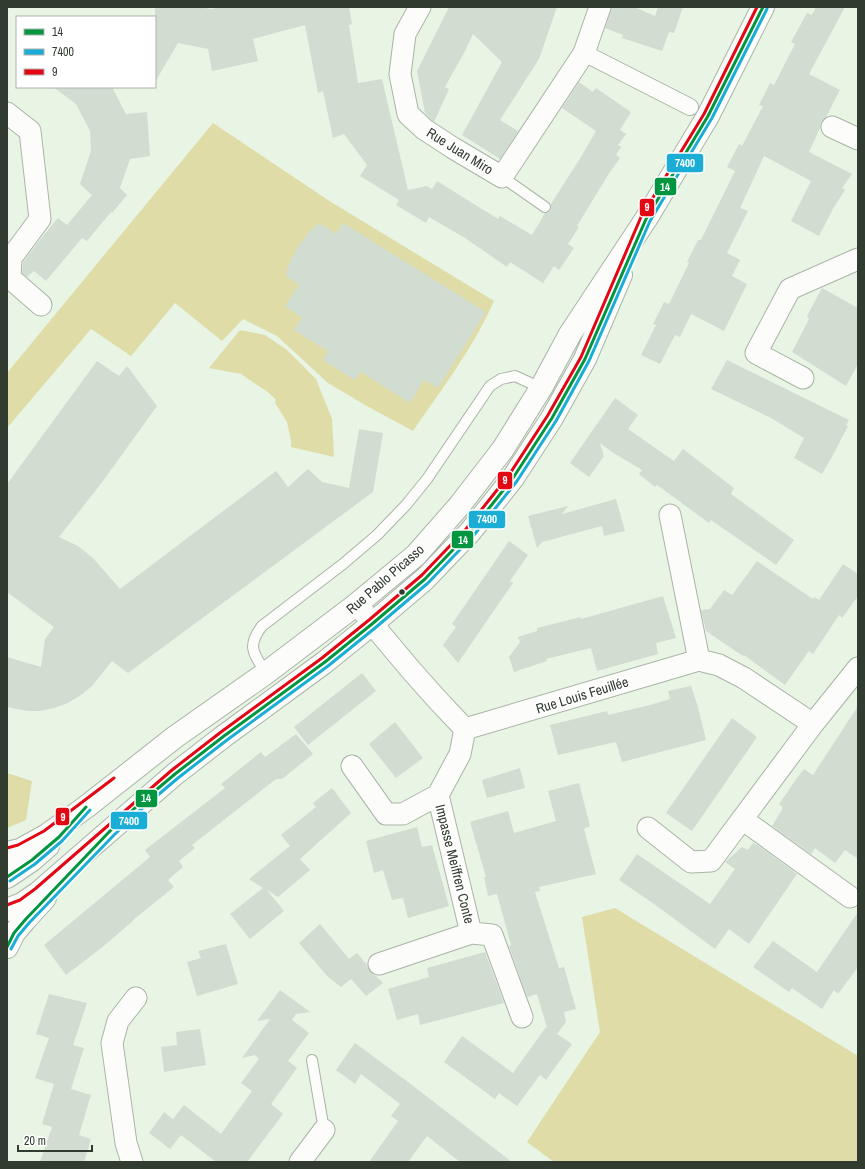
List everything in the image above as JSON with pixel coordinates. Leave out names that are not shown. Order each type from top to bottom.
[{"type":"street","name":"Rue Juan Miro","points":[[420,7],[405,34],[400,74],[408,114],[424,129],[502,177],[584,53],[600,7]]},
{"type":"street","name":"Rue Pablo Picasso","points":[[7,853],[20,850],[47,835],[86,807],[175,737],[266,673],[357,604],[416,555],[459,506],[503,449],[541,388],[570,334],[646,219],[708,116],[763,7]]},
{"type":"street","points":[[584,53],[690,107]]},
{"type":"street","points":[[7,113],[30,131],[40,220],[11,258],[10,278],[41,305]]},
{"type":"street","points":[[832,127],[858,139]]},
{"type":"street","name":"Rue Pablo Picasso","points":[[7,910],[22,904],[38,893],[181,769],[230,731],[326,662],[425,579],[470,532],[513,478],[552,418],[585,359],[646,219]]},
{"type":"street","points":[[803,378],[756,352],[790,289],[858,260]]},
{"type":"street","points":[[670,515],[699,660],[719,665],[744,678],[813,724]]},
{"type":"street","points":[[357,604],[433,697],[464,729]]},
{"type":"street","name":"Rue Louis Feuillée","points":[[464,729],[699,660]]},
{"type":"street","points":[[648,828],[691,862],[711,861],[813,724],[858,668]]},
{"type":"street","name":"Impasse Meiffren Conte","points":[[352,766],[386,814],[403,814],[438,795],[460,754],[464,729]]},
{"type":"street","name":"Impasse Meiffren Conte","points":[[438,795],[471,933]]},
{"type":"street","name":"Rue Pablo Picasso","points":[[7,877],[32,860],[59,837],[86,807]]},
{"type":"street","points":[[742,819],[850,897]]},
{"type":"street","name":"Rue Pablo Picasso","points":[[7,947],[14,933],[25,920],[110,831]]},
{"type":"street","name":"Impasse Meiffren Conte","points":[[379,964],[471,933],[492,934],[522,1017]]},
{"type":"street","points":[[132,1162],[126,1143],[112,1043],[118,1021],[136,998]]},
{"type":"street","points":[[300,1162],[324,1130]]},
{"type":"lane","points":[[502,177],[545,207]]},
{"type":"lane","points":[[266,673],[253,652],[253,644],[256,634],[262,626],[343,564],[377,535],[406,505],[427,479],[490,386],[501,378],[515,376],[541,388]]},
{"type":"lane","points":[[312,1060],[324,1130]]},
{"type":"shaded area","points":[[213,123],[331,202],[494,301],[477,335],[446,384],[413,431],[328,383],[277,336],[243,319],[222,341],[175,303],[131,356],[91,329],[7,428],[7,373]]},
{"type":"shaded area","points":[[240,330],[265,335],[287,350],[316,379],[332,419],[334,457],[291,447],[287,422],[275,403],[276,400],[269,393],[241,374],[209,368]]},
{"type":"shaded area","points":[[7,773],[32,781],[26,820],[7,828]]},
{"type":"shaded area","points":[[615,908],[858,1056],[858,1162],[554,1162],[527,1142],[600,1032],[582,917]]},
{"type":"building","points":[[155,7],[199,7],[211,9],[222,7],[349,7],[352,24],[349,25],[358,83],[382,79],[408,190],[427,186],[432,189],[437,181],[498,219],[500,216],[532,235],[545,213],[548,213],[551,210],[551,204],[596,131],[562,108],[579,82],[593,92],[596,88],[631,112],[620,130],[626,134],[618,145],[621,147],[616,155],[620,158],[577,226],[579,227],[568,244],[574,248],[559,270],[554,266],[543,283],[510,262],[507,267],[465,238],[429,217],[426,223],[396,205],[399,200],[360,176],[367,165],[344,134],[333,138],[323,91],[318,93],[305,25],[253,39],[258,61],[212,71],[208,49],[178,43],[156,80]]},
{"type":"building","points":[[449,7],[557,7],[539,59],[500,120],[518,131],[500,159],[462,135],[502,62],[473,34],[445,87],[449,89],[434,122],[425,113],[417,71]]},
{"type":"building","points":[[612,7],[634,7],[655,16],[658,7],[683,7],[674,33],[669,32],[662,51],[622,38],[623,35],[605,28]]},
{"type":"building","points":[[816,7],[845,7],[809,74],[840,90],[826,117],[821,122],[820,128],[809,152],[852,174],[842,188],[845,190],[834,207],[819,236],[791,221],[811,181],[764,156],[740,208],[748,211],[727,253],[740,260],[732,276],[747,284],[724,331],[691,314],[680,337],[675,335],[660,364],[641,355],[656,325],[653,324],[664,302],[669,304],[689,263],[687,262],[698,240],[701,240],[735,171],[727,167],[739,144],[742,146],[763,106],[759,105],[770,83],[774,85],[795,44],[791,42],[807,13],[812,15]]},
{"type":"building","points":[[54,88],[113,88],[126,114],[147,112],[150,156],[130,159],[120,188],[127,195],[87,241],[82,238],[46,281],[34,271],[27,277],[22,273],[23,262],[43,236],[58,218],[67,225],[92,195],[80,184],[91,151],[90,131],[76,104]]},
{"type":"building","points":[[319,223],[336,234],[343,223],[486,312],[438,388],[424,380],[410,403],[361,372],[355,380],[323,360],[328,351],[294,330],[302,318],[285,306],[299,285],[286,276],[288,266],[297,248],[310,231]]},
{"type":"building","points":[[822,288],[858,308],[858,364],[846,386],[792,352],[809,319],[807,316]]},
{"type":"building","points":[[727,360],[849,420],[846,425],[848,426],[822,474],[794,458],[804,438],[771,418],[711,389]]},
{"type":"building","points":[[97,361],[119,376],[127,366],[157,406],[103,481],[59,537],[78,546],[93,558],[120,589],[276,471],[288,487],[308,469],[322,482],[349,488],[359,429],[383,433],[373,492],[128,673],[112,661],[92,686],[68,703],[40,711],[27,711],[7,707],[7,657],[41,667],[45,639],[54,627],[7,592],[7,484]]},
{"type":"building","points":[[615,398],[638,415],[628,429],[674,461],[683,449],[734,488],[731,494],[794,540],[776,565],[711,520],[709,523],[657,485],[655,487],[639,474],[642,470],[600,443],[604,456],[589,477],[570,463]]},
{"type":"building","points":[[616,499],[625,531],[604,536],[602,526],[542,542],[537,548],[528,516],[568,506],[562,514]]},
{"type":"building","points":[[509,541],[528,555],[510,581],[513,583],[458,663],[443,645],[456,627],[452,624]]},
{"type":"building","points":[[757,561],[813,599],[814,597],[819,600],[843,564],[858,574],[858,596],[842,618],[839,615],[813,654],[809,651],[785,685],[744,655],[743,656],[706,631],[701,610],[710,609],[724,590],[732,595]]},
{"type":"building","points":[[663,596],[676,638],[656,643],[658,654],[597,671],[591,648],[546,659],[547,661],[514,672],[509,657],[520,642],[518,637],[537,631],[537,628],[581,617],[581,619]]},
{"type":"building","points":[[362,673],[376,691],[308,745],[294,727]]},
{"type":"building","points":[[691,686],[706,740],[622,762],[616,742],[558,755],[550,725],[607,711],[608,715],[650,705],[670,699],[668,691]]},
{"type":"building","points":[[858,706],[858,859],[845,850],[835,863],[815,848],[811,854],[772,826],[783,808],[779,804],[797,778],[804,769],[813,775]]},
{"type":"building","points":[[732,718],[757,737],[692,831],[666,813]]},
{"type":"building","points":[[395,722],[423,758],[396,778],[369,744]]},
{"type":"building","points":[[296,734],[313,754],[282,779],[276,779],[192,845],[195,848],[179,861],[183,867],[168,880],[174,887],[100,949],[66,975],[44,945],[150,857],[145,850],[225,788],[221,784],[261,752],[265,757]]},
{"type":"building","points":[[520,768],[525,788],[487,798],[482,780]]},
{"type":"building","points":[[579,783],[590,826],[584,829],[596,874],[539,887],[540,891],[535,892],[559,968],[564,967],[576,1009],[564,1012],[566,1022],[557,1034],[572,1044],[546,1080],[540,1075],[517,1106],[499,1093],[495,1099],[444,1062],[462,1036],[513,1073],[546,1027],[547,1028],[537,994],[527,997],[509,946],[511,945],[497,894],[488,896],[484,877],[486,877],[470,822],[508,811],[514,833],[556,821],[548,791]]},
{"type":"building","points":[[332,788],[351,813],[300,859],[310,870],[278,897],[267,890],[284,911],[250,939],[230,914],[263,888],[249,879],[290,846],[281,835],[316,807],[313,803]]},
{"type":"building","points":[[417,827],[422,847],[432,845],[449,906],[408,918],[403,898],[392,900],[383,870],[374,873],[366,841]]},
{"type":"building","points":[[753,843],[797,874],[749,944],[729,929],[715,949],[619,880],[637,854],[710,904],[735,869],[725,862],[742,847],[748,850]]},
{"type":"building","points":[[858,912],[858,967],[838,994],[834,990],[822,1009],[792,988],[789,992],[753,967],[773,941],[817,972]]},
{"type":"building","points":[[320,924],[349,959],[357,953],[367,965],[371,973],[383,983],[366,996],[351,979],[341,987],[327,976],[299,943]]},
{"type":"building","points":[[226,944],[238,984],[197,996],[187,962],[201,958],[198,951]]},
{"type":"building","points":[[485,952],[504,1003],[420,1025],[418,1014],[397,1020],[388,989],[429,977],[427,968]]},
{"type":"building","points":[[280,990],[310,1012],[296,1014],[292,1020],[309,1033],[288,1061],[297,1068],[271,1104],[283,1114],[247,1162],[216,1162],[181,1135],[170,1149],[149,1133],[164,1112],[173,1119],[184,1105],[221,1134],[252,1091],[241,1083],[259,1059],[255,1055],[242,1058],[270,1019],[257,1021]]},
{"type":"building","points":[[49,994],[87,1003],[73,1045],[84,1048],[71,1089],[91,1095],[79,1135],[91,1139],[84,1162],[40,1162],[52,1127],[42,1124],[54,1084],[35,1078],[49,1038],[36,1034]]},
{"type":"building","points":[[200,1029],[206,1065],[164,1072],[161,1047],[177,1045],[176,1032]]},
{"type":"building","points":[[355,1043],[512,1162],[460,1162],[427,1136],[408,1162],[369,1162],[398,1121],[391,1116],[400,1104],[361,1074],[355,1084],[336,1070]]},
{"type":"transit line","name":"9","points":[[7,905],[20,900],[35,889],[172,770],[322,658],[369,620],[422,575],[466,529],[509,475],[548,415],[581,357],[641,217],[704,114],[757,7]]},
{"type":"transit line","name":"14","points":[[7,947],[14,933],[25,920],[110,831],[136,807],[224,736],[325,662],[372,624],[425,579],[470,532],[513,478],[552,418],[585,359],[646,219],[708,116],[763,7]]},
{"type":"transit line","name":"7400","points":[[11,949],[18,936],[29,923],[139,811],[227,740],[328,666],[375,628],[428,583],[474,535],[517,481],[556,421],[589,361],[650,221],[712,118],[767,9]]},
{"type":"transit line","name":"9","points":[[7,848],[18,845],[44,831],[114,778]]},
{"type":"transit line","name":"14","points":[[7,877],[32,860],[59,837],[86,807]]},
{"type":"transit line","name":"7400","points":[[10,881],[35,864],[62,841],[90,810]]}]
